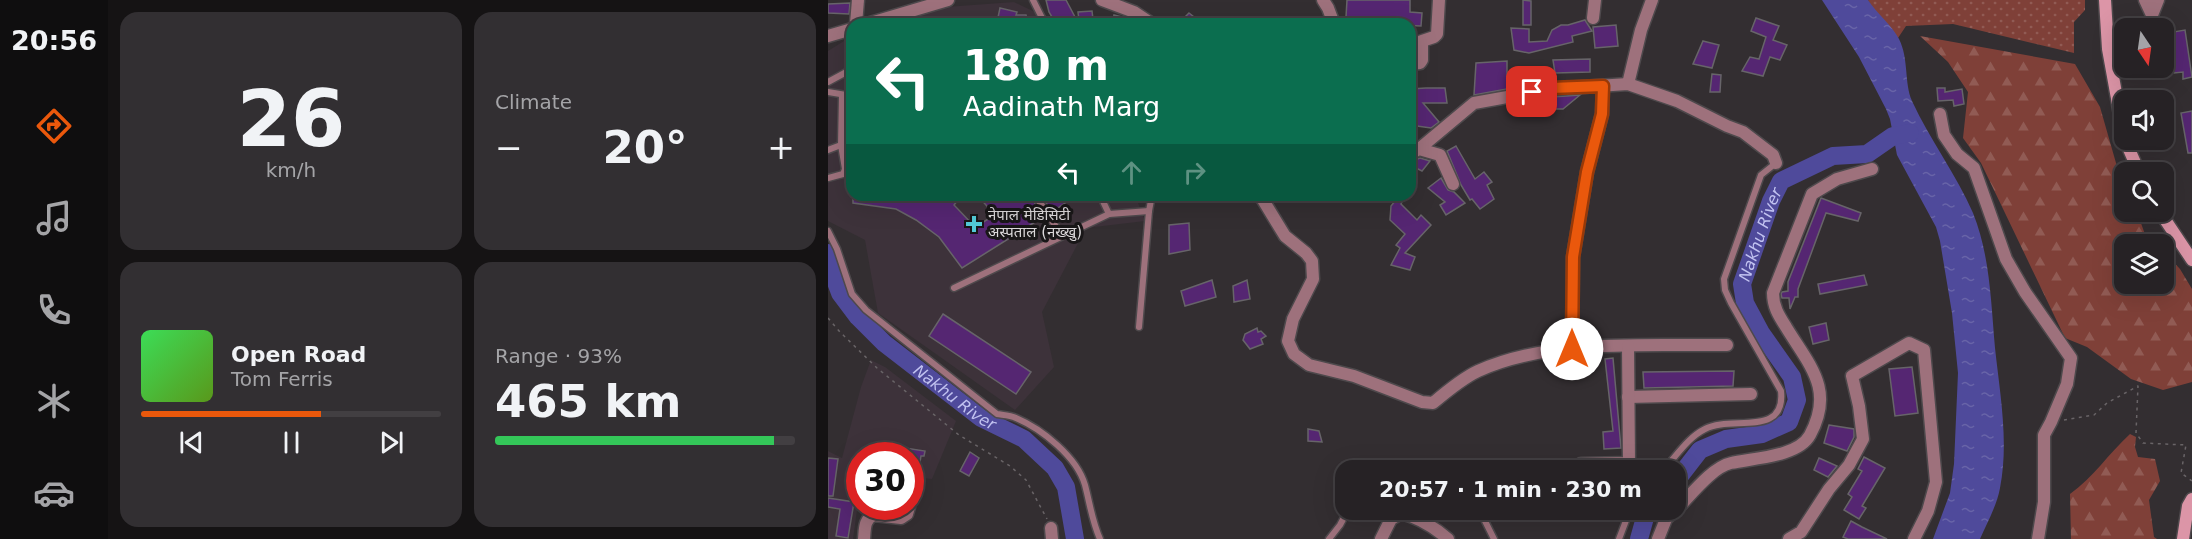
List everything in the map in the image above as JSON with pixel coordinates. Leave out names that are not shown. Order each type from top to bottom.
[{"type":"main road","points":[[2105,0],[2108,49],[2116,90]]},
{"type":"main road","points":[[2167,222],[2192,260]]},
{"type":"main road","points":[[2183,539],[2188,506],[2192,499]]},
{"type":"street","points":[[856,18],[858,0]]},
{"type":"street","points":[[887,18],[948,0]]},
{"type":"street","points":[[1102,0],[1134,12],[1143,18]]},
{"type":"street","points":[[1323,0],[1332,18]]},
{"type":"street","points":[[1416,63],[1422,60],[1422,41],[1437,34],[1439,0]]},
{"type":"street","points":[[1593,18],[1595,0]]},
{"type":"street","points":[[1629,84],[1641,30],[1652,0]]},
{"type":"street","points":[[2145,0],[2152,15],[2158,0]]},
{"type":"street","points":[[828,36],[846,31]]},
{"type":"street","points":[[1416,151],[1474,104],[1551,88],[1629,84],[1677,101],[1743,132],[1773,155],[1776,163]]},
{"type":"street","points":[[1572,349],[1573,257],[1587,172],[1602,114],[1603,86]]},
{"type":"street","points":[[1940,114],[1944,135],[1957,154],[1974,168],[2006,259],[2025,292],[2071,358],[2067,384],[2044,435],[2044,502],[2038,539]]},
{"type":"street","points":[[1416,152],[1440,155],[1453,184]]},
{"type":"street","points":[[1686,499],[1715,471],[1728,463],[1792,451],[1808,439],[1820,411],[1822,399],[1820,389],[1817,378],[1776,310],[1773,293],[1812,194],[1837,179],[1872,169]]},
{"type":"street","points":[[1264,201],[1285,236],[1312,261],[1313,279],[1293,319],[1288,341],[1294,354],[1309,365],[1354,376],[1422,402],[1434,403],[1475,373],[1495,364],[1551,351],[1628,346],[1727,345]]},
{"type":"street","points":[[1789,539],[1801,532],[1829,489],[1849,465],[1863,439],[1852,376],[1909,343],[1924,350],[1936,482],[1928,512],[1914,539]]},
{"type":"street","points":[[1628,346],[1629,460]]},
{"type":"street","points":[[1628,397],[1751,394]]},
{"type":"street","points":[[1381,539],[1391,519],[1401,513],[1413,516],[1448,539]]},
{"type":"street","points":[[864,539],[867,520]]},
{"type":"street","points":[[1658,539],[1666,520]]},
{"type":"lane","points":[[1033,0],[1042,18]]},
{"type":"lane","points":[[828,82],[846,72]]},
{"type":"lane","points":[[828,92],[846,95]]},
{"type":"lane","points":[[828,178],[843,174],[844,169],[841,145],[842,95]]},
{"type":"lane","points":[[828,150],[841,145]]},
{"type":"lane","points":[[1671,460],[1682,447],[1706,428],[1761,421],[1773,417],[1779,411],[1782,402],[1781,391],[1731,303],[1725,290],[1724,279],[1761,175],[1776,163]]},
{"type":"lane","points":[[1039,201],[1062,236]]},
{"type":"lane","points":[[1103,201],[1109,214]]},
{"type":"lane","points":[[1138,327],[1151,201]]},
{"type":"lane","points":[[954,288],[1109,214],[1149,211]]},
{"type":"lane","points":[[828,231],[837,249],[852,294],[866,310],[998,414],[1015,417],[1044,434],[1068,455],[1084,483],[1093,524],[1100,539]]},
{"type":"lane","points":[[1329,539],[1343,520]]},
{"type":"lane","points":[[1484,520],[1494,539]]},
{"type":"lane","points":[[1619,539],[1626,520]]},
{"type":"path","points":[[828,318],[877,368],[959,435],[1010,466],[1026,480],[1041,504],[1051,533]]},
{"type":"path","points":[[2051,422],[2094,415],[2107,403],[2138,387],[2136,433],[2143,443],[2186,445],[2181,473],[2192,481]]},
{"type":"shaded area","points":[[1014,2],[1037,13],[1039,18],[904,18],[946,7]]},
{"type":"shaded area","name":"नेपाल मेडिसिटी अस्पताल (नख्खु)","points":[[846,40],[846,201],[1137,201],[1145,221],[1086,228],[1042,312],[1054,367],[1015,410],[878,313],[865,240],[828,221],[828,51]]},
{"type":"shaded area","points":[[871,360],[885,367],[956,421],[932,479],[924,478],[924,442],[846,442]]},
{"type":"shaded area","points":[[846,443],[846,520],[856,520],[853,539],[828,539],[828,451],[842,458]]},
{"type":"green space","points":[[1868,0],[2085,0],[2085,10],[2074,22],[2074,53],[1953,24],[1906,26],[1898,38],[1875,12]]},
{"type":"green space","points":[[1920,36],[2075,64],[2100,107],[2116,162],[2114,222],[2141,222],[2145,234],[2114,234],[2114,294],[2174,294],[2174,263],[2180,269],[2192,289],[2192,382],[2163,390],[2131,379],[2087,347],[2065,338],[1981,163],[1963,138],[1968,92],[1948,62]]},
{"type":"green space","points":[[2130,434],[2136,437],[2135,447],[2138,457],[2155,459],[2160,481],[2149,500],[2154,537],[2157,539],[2071,539],[2070,494],[2086,481]]},
{"type":"water","points":[[1822,0],[1868,0],[1896,34],[1904,55],[1912,101],[1966,199],[1979,229],[1989,279],[2004,436],[2003,471],[1999,494],[1980,539],[1933,539],[1950,493],[1954,464],[1958,373],[1952,313],[1936,227],[1897,155],[1886,109],[1859,57]]},
{"type":"building","points":[[1046,0],[1066,0],[1075,17],[1052,18]]},
{"type":"building","points":[[1347,0],[1410,0],[1410,12],[1422,13],[1421,26],[1416,26],[1416,18],[1346,17]]},
{"type":"building","points":[[1523,0],[1531,1],[1531,25],[1523,25]]},
{"type":"building","points":[[850,3],[849,14],[828,13],[828,4]]},
{"type":"building","points":[[1000,8],[1017,12],[1016,15],[1026,15],[1027,18],[998,18]]},
{"type":"building","points":[[1092,11],[1093,18],[1079,18],[1078,12]]},
{"type":"building","points":[[1189,13],[1195,18],[1184,18]]},
{"type":"building","points":[[1756,18],[1779,26],[1773,40],[1787,45],[1780,60],[1770,57],[1763,76],[1742,71],[1750,57],[1759,59],[1766,37],[1751,31]]},
{"type":"building","points":[[1585,20],[1592,31],[1572,36],[1573,42],[1529,53],[1514,50],[1511,28],[1529,29],[1529,42],[1547,41],[1552,30],[1561,25]]},
{"type":"building","points":[[1616,25],[1618,46],[1595,48],[1593,27]]},
{"type":"building","points":[[2185,30],[2192,77],[2183,79],[2183,72],[2174,73],[2174,32]]},
{"type":"building","points":[[1703,41],[1719,45],[1712,68],[1693,64]]},
{"type":"building","points":[[1590,59],[1590,72],[1555,73],[1553,60]]},
{"type":"building","points":[[1507,61],[1507,89],[1474,95],[1476,63]]},
{"type":"building","points":[[1712,74],[1721,75],[1720,92],[1710,92]]},
{"type":"building","points":[[1445,88],[1447,103],[1423,103],[1439,122],[1431,128],[1416,126],[1416,89]]},
{"type":"building","points":[[1937,88],[1945,88],[1945,92],[1962,89],[1964,104],[1954,106],[1953,100],[1938,101]]},
{"type":"building","points":[[1580,95],[1563,109],[1551,109],[1552,97]]},
{"type":"building","points":[[1535,100],[1536,106],[1523,110],[1519,103]]},
{"type":"building","points":[[2192,111],[2192,153],[2188,153],[2181,113]]},
{"type":"building","points":[[1456,146],[1475,179],[1484,172],[1492,182],[1487,185],[1494,199],[1480,209],[1472,199],[1470,200],[1461,185],[1447,151]]},
{"type":"building","points":[[1420,158],[1430,161],[1422,171],[1416,168],[1416,160]]},
{"type":"building","points":[[1441,178],[1448,190],[1454,192],[1465,203],[1446,215],[1440,205],[1445,202],[1428,188]]},
{"type":"building","points":[[1821,198],[1861,213],[1858,221],[1826,213],[1798,289],[1798,297],[1795,297],[1790,309],[1789,298],[1782,298],[1781,294],[1788,291],[1788,282]]},
{"type":"building","points":[[853,201],[957,201],[954,205],[975,227],[995,215],[982,201],[1034,201],[1043,217],[962,268],[939,237],[916,220],[896,209],[853,203]]},
{"type":"building","points":[[1045,201],[1064,201],[1065,203],[1052,212]]},
{"type":"building","points":[[1395,201],[1402,201],[1401,204],[1417,220],[1421,215],[1431,225],[1405,253],[1415,257],[1410,270],[1391,265],[1400,248],[1396,245],[1405,234],[1390,220],[1391,206]]},
{"type":"building","points":[[1189,223],[1190,250],[1169,254],[1169,225]]},
{"type":"building","points":[[1864,275],[1867,285],[1820,294],[1818,284]]},
{"type":"building","points":[[1212,280],[1216,297],[1185,306],[1181,291]]},
{"type":"building","points":[[1247,280],[1250,299],[1234,302],[1233,286]]},
{"type":"building","points":[[943,314],[1031,372],[1016,394],[929,336]]},
{"type":"building","points":[[1826,323],[1829,340],[1813,344],[1809,327]]},
{"type":"building","points":[[1257,328],[1258,332],[1261,331],[1266,336],[1261,339],[1263,344],[1250,349],[1243,340],[1245,334]]},
{"type":"building","points":[[1613,358],[1621,448],[1604,449],[1603,432],[1613,431],[1605,359]]},
{"type":"building","points":[[1912,367],[1918,413],[1895,416],[1889,369]]},
{"type":"building","points":[[1734,371],[1733,386],[1644,388],[1643,372]]},
{"type":"building","points":[[1829,425],[1854,429],[1854,437],[1847,451],[1824,443]]},
{"type":"building","points":[[1308,429],[1319,431],[1322,442],[1308,441]]},
{"type":"building","points":[[970,452],[979,458],[969,476],[960,471]]},
{"type":"building","points":[[1864,457],[1885,468],[1862,506],[1866,508],[1859,519],[1844,510],[1852,497],[1848,494],[1862,471],[1858,469]]},
{"type":"building","points":[[828,458],[838,459],[833,496],[828,496]]},
{"type":"building","points":[[1819,458],[1837,466],[1828,477],[1814,470]]},
{"type":"building","points":[[828,498],[846,501],[846,520],[851,520],[848,538],[836,536],[840,509],[828,507]]},
{"type":"building","points":[[1851,521],[1887,539],[1843,537]]},
{"type":"waterway","name":"Nakhu River","points":[[1686,468],[1700,450],[1726,439],[1762,434],[1789,422],[1797,400],[1792,377],[1761,333],[1745,303],[1742,284],[1771,201],[1781,181],[1833,156],[1867,154],[1893,136],[1910,133]]},
{"type":"waterway","name":"Nakhu River","points":[[828,253],[840,293],[858,317],[884,343],[981,418],[1024,439],[1055,468],[1066,487],[1075,539]]},
{"type":"waterway","name":"Nakhu River","points":[[1639,539],[1644,520]]},
{"type":"place","name":"नेपाल मेडिसिटी अस्पताल (नख्खु)","points":[[974,224]]},
{"type":"route","points":[[1532,92],[1551,88],[1603,86],[1602,114],[1587,172],[1573,257],[1572,349]]}]
